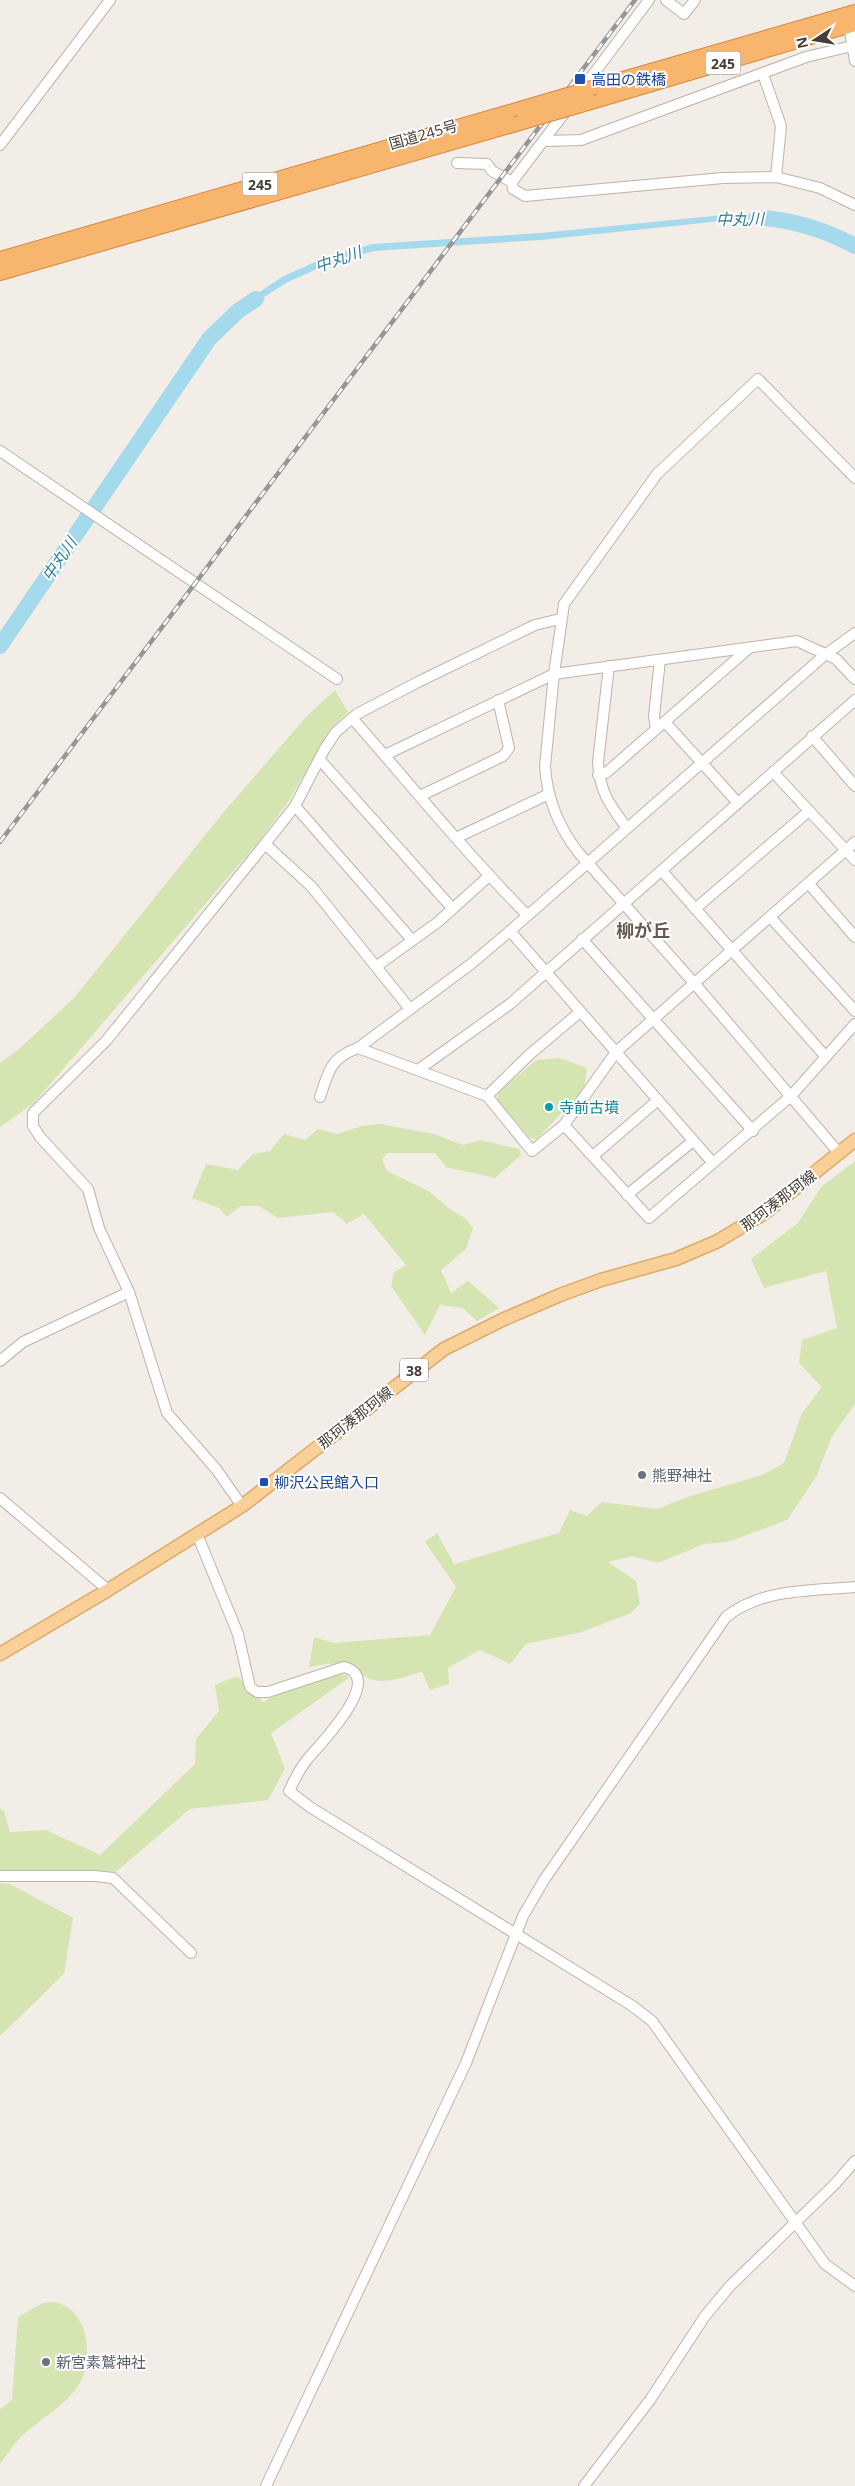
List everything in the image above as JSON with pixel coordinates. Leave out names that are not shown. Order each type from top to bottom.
[{"type":"highway","name":"国道245号","points":[[0,260],[855,12]]},
{"type":"highway","name":"国道245号","points":[[0,273],[852,25]]},
{"type":"main road","name":"那珂湊那珂線","points":[[0,1654],[108,1590],[242,1506],[444,1349],[502,1320],[560,1295],[602,1280],[698,1251],[744,1227],[766,1212],[855,1140]]},
{"type":"street","points":[[0,145],[110,0]]},
{"type":"street","points":[[649,0],[512,182],[513,189],[524,196],[531,196],[723,178],[776,177],[820,188],[855,205]]},
{"type":"street","points":[[666,0],[684,14],[695,0]]},
{"type":"street","points":[[852,25],[852,46],[855,61]]},
{"type":"street","points":[[545,140],[582,140],[806,57],[852,46]]},
{"type":"street","points":[[763,74],[781,126],[776,177]]},
{"type":"street","points":[[456,163],[487,164],[492,172],[512,182]]},
{"type":"street","points":[[839,1153],[694,983],[587,863],[565,835],[556,817],[549,794],[545,766],[560,619],[564,604],[657,474],[758,379],[855,478]]},
{"type":"street","points":[[0,451],[337,679]]},
{"type":"street","points":[[242,1506],[216,1469],[167,1413],[130,1292],[99,1228],[88,1189],[40,1138],[33,1126],[34,1113],[106,1041],[295,806],[324,750],[336,732],[352,718],[418,682],[534,625],[560,619]]},
{"type":"street","points":[[320,1097],[333,1062],[342,1054],[358,1048],[510,932],[701,762],[826,654],[855,633]]},
{"type":"street","points":[[385,755],[554,674],[748,649],[797,640],[836,659],[855,679]]},
{"type":"street","points":[[598,776],[606,773],[748,649]]},
{"type":"street","points":[[656,729],[654,716],[660,660]]},
{"type":"street","points":[[609,666],[598,776],[606,800],[626,827]]},
{"type":"street","points":[[420,796],[503,756],[509,748],[498,700]]},
{"type":"street","points":[[418,1070],[510,1004],[544,971],[662,871],[812,736],[855,700]]},
{"type":"street","points":[[352,718],[458,837],[489,876],[527,915]]},
{"type":"street","points":[[665,722],[738,803]]},
{"type":"street","points":[[812,736],[851,773],[855,786]]},
{"type":"street","points":[[320,760],[452,908]]},
{"type":"street","points":[[773,772],[855,860]]},
{"type":"street","points":[[458,837],[549,794]]},
{"type":"street","points":[[295,806],[412,940]]},
{"type":"street","points":[[695,909],[809,811]]},
{"type":"street","points":[[358,1048],[487,1096],[532,1151],[564,1124],[585,1098],[616,1052],[731,950],[771,918],[855,842]]},
{"type":"street","points":[[264,844],[311,886],[410,1009]]},
{"type":"street","points":[[662,871],[826,1057]]},
{"type":"street","points":[[377,966],[438,922],[489,876]]},
{"type":"street","points":[[809,884],[855,937]]},
{"type":"street","points":[[771,918],[855,1010]]},
{"type":"street","points":[[510,932],[712,1163]]},
{"type":"street","points":[[582,939],[752,1131]]},
{"type":"street","points":[[487,1096],[529,1055],[580,1012]]},
{"type":"street","points":[[564,1124],[649,1218],[791,1096],[855,1024]]},
{"type":"street","points":[[593,1156],[658,1100]]},
{"type":"street","points":[[627,1195],[693,1141]]},
{"type":"street","points":[[0,1360],[24,1342],[130,1292]]},
{"type":"street","points":[[0,1498],[108,1590]]},
{"type":"street","points":[[197,1534],[238,1634],[250,1687],[257,1692],[268,1692],[344,1667],[352,1669],[356,1675],[357,1694],[351,1706],[305,1764],[288,1791],[310,1807],[631,2005],[652,2021],[825,2264],[855,2286]]},
{"type":"street","points":[[266,2486],[466,2063],[516,1933],[544,1880],[726,1617],[737,1608],[767,1596],[855,1587]]},
{"type":"street","points":[[0,1876],[96,1876],[113,1878],[191,1953]]},
{"type":"street","points":[[584,2486],[650,2400],[705,2316],[730,2286],[835,2184],[855,2161]]},
{"type":"green space","points":[[335,690],[348,712],[331,728],[290,799],[261,839],[34,1103],[0,1127],[0,1063],[19,1049],[74,998],[222,814],[306,717]]},
{"type":"green space","points":[[560,1058],[587,1068],[584,1089],[537,1139],[530,1138],[497,1100],[499,1092],[536,1060]]},
{"type":"green space","points":[[381,1124],[434,1134],[463,1145],[480,1140],[519,1149],[521,1155],[495,1178],[446,1167],[435,1153],[387,1153],[382,1160],[387,1171],[430,1192],[447,1207],[466,1219],[473,1228],[466,1249],[441,1270],[451,1293],[468,1281],[499,1308],[477,1321],[463,1308],[440,1305],[425,1335],[391,1286],[394,1272],[406,1265],[364,1214],[347,1224],[333,1212],[278,1218],[259,1206],[241,1206],[227,1217],[219,1208],[192,1198],[206,1164],[238,1170],[253,1154],[270,1151],[284,1134],[305,1140],[318,1129],[337,1134],[362,1126]]},
{"type":"green space","points":[[855,1161],[855,1404],[831,1438],[817,1475],[787,1520],[728,1542],[704,1544],[658,1563],[632,1556],[608,1562],[636,1581],[640,1604],[631,1613],[582,1632],[526,1644],[510,1664],[480,1650],[448,1668],[449,1684],[430,1690],[422,1672],[383,1681],[367,1677],[358,1672],[350,1663],[309,1667],[314,1637],[334,1643],[430,1635],[456,1587],[425,1542],[437,1533],[454,1564],[559,1533],[570,1510],[587,1516],[602,1502],[657,1509],[690,1496],[762,1475],[784,1463],[802,1413],[822,1387],[799,1363],[802,1340],[837,1328],[826,1271],[764,1288],[751,1259],[798,1223],[821,1187]]},
{"type":"green space","points":[[330,1675],[345,1675],[349,1678],[271,1733],[285,1769],[268,1800],[190,1809],[112,1875],[0,1872],[0,1808],[4,1811],[10,1832],[46,1830],[100,1855],[195,1764],[196,1739],[219,1711],[215,1685],[237,1676],[263,1702],[292,1687]]},
{"type":"green space","points":[[0,1883],[10,1884],[73,1918],[64,1974],[0,2036]]},
{"type":"green space","points":[[53,2302],[68,2308],[81,2323],[86,2343],[87,2358],[85,2372],[71,2395],[28,2430],[0,2464],[0,2409],[12,2400],[18,2317],[43,2303]]},
{"type":"water","points":[[743,213],[787,217],[785,223],[741,219],[540,240],[374,251],[330,263],[286,283],[240,313],[236,308],[282,277],[328,256],[373,244],[541,233]]},
{"type":"waterway","name":"中丸川","points":[[764,218],[811,228],[855,246]]},
{"type":"waterway","name":"中丸川","points":[[0,646],[209,339],[238,311],[256,299]]},
{"type":"railway","points":[[0,842],[635,0]]},
{"type":"place","name":"高田の鉄橋","points":[[580,79]]},
{"type":"place","name":"寺前古墳","points":[[549,1107]]},
{"type":"place","name":"熊野神社","points":[[642,1475]]},
{"type":"place","name":"柳沢公民館入口","points":[[264,1482]]},
{"type":"place","name":"新宮素鷲神社","points":[[46,2362]]},
{"type":"district","name":"柳が丘","points":[[643,930]]}]
